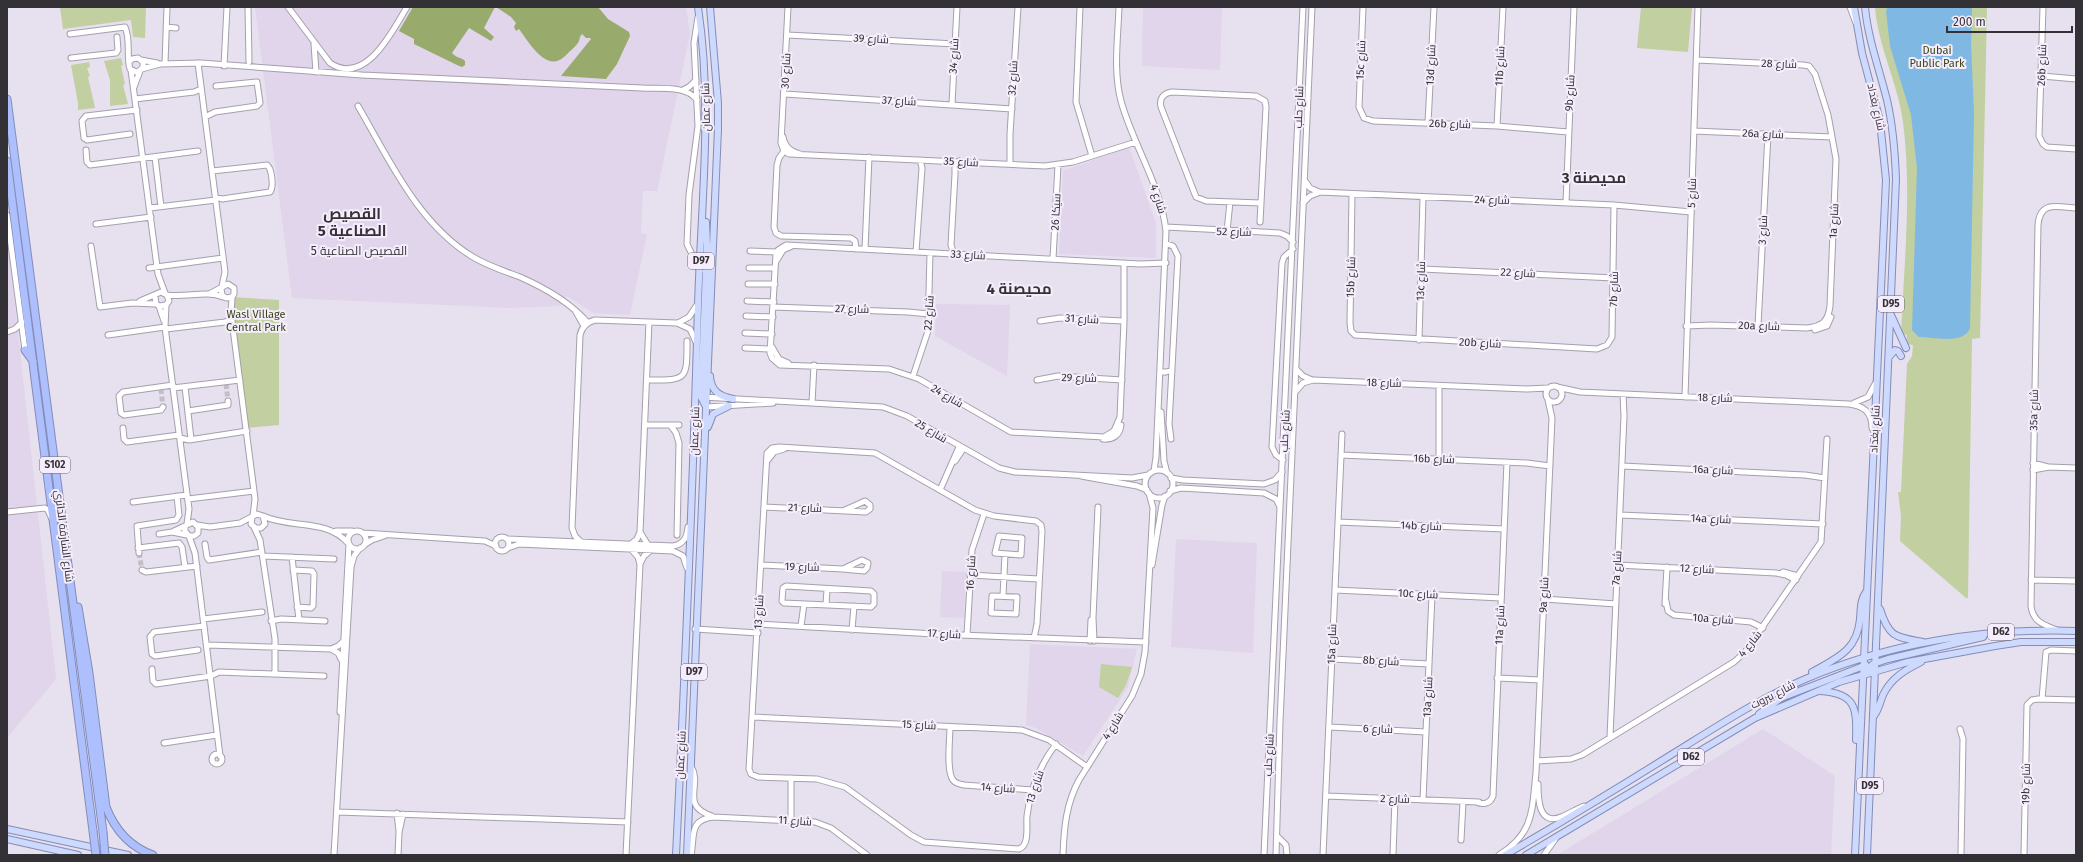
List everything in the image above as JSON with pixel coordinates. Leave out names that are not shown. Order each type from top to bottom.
[{"type":"highway","name":"شارع الشارقة الدائري","points":[[7,98],[105,855]]},
{"type":"highway","name":"شارع الشارقة الدائري","points":[[7,161],[55,523],[96,855]]},
{"type":"highway","points":[[25,350],[34,362]]},
{"type":"highway","points":[[68,564],[87,657],[106,807],[110,817],[122,834],[138,848],[153,855]]},
{"type":"main road","name":"شارع عمان","points":[[676,855],[692,516],[701,397],[708,350],[718,116],[710,7]]},
{"type":"main road","name":"شارع بغداد","points":[[1854,7],[1862,53],[1880,121],[1886,180],[1855,855]]},
{"type":"main road","name":"شارع بغداد","points":[[1865,7],[1873,54],[1886,99],[1894,140],[1896,179],[1879,604],[1867,855]]},
{"type":"main road","name":"شارع عمان","points":[[699,10],[704,66],[707,129],[698,302],[698,349],[701,397]]},
{"type":"main road","points":[[704,203],[707,245],[701,397],[706,407]]},
{"type":"main road","points":[[1890,312],[1906,348]]},
{"type":"main road","points":[[708,350],[712,387],[720,395],[733,399]]},
{"type":"main road","points":[[1888,361],[1890,354],[1895,350],[1898,351],[1901,356]]},
{"type":"main road","points":[[704,450],[711,417],[718,410],[729,406]]},
{"type":"main road","name":"شارع عمان","points":[[687,855],[706,407]]},
{"type":"main road","points":[[1804,679],[1813,672],[1834,662],[1850,647],[1857,634],[1862,601],[1868,590]]},
{"type":"main road","points":[[1879,604],[1885,624],[1893,634],[1904,639],[1927,642]]},
{"type":"main road","name":"شارع بيروت","points":[[1505,855],[1753,705],[1804,679],[1876,654],[1927,642],[1994,633],[2058,630],[2076,631]]},
{"type":"main road","points":[[1863,675],[1868,668],[1876,663],[1922,650],[1978,639],[1994,633]]},
{"type":"main road","name":"شارع بيروت","points":[[1526,855],[1755,718],[1819,690],[1876,671],[1929,658],[2021,642],[2076,642]]},
{"type":"main road","points":[[1755,718],[1781,698],[1863,667],[1871,662],[1876,654]]},
{"type":"main road","points":[[1873,717],[1882,696],[1893,680],[1904,670],[1929,658]]},
{"type":"main road","points":[[1819,690],[1834,692],[1845,696],[1851,702],[1855,710],[1855,779],[1857,801]]},
{"type":"main road","points":[[7,829],[47,836],[128,855]]},
{"type":"main road","points":[[7,839],[78,855]]},
{"type":"street","points":[[162,64],[167,7]]},
{"type":"street","points":[[224,66],[227,7]]},
{"type":"street","points":[[248,7],[248,62]]},
{"type":"street","points":[[288,7],[334,65],[341,67],[359,67],[383,45],[407,7]]},
{"type":"street","name":"شارع 30","points":[[784,151],[781,143],[788,34],[788,7]]},
{"type":"street","name":"شارع 34","points":[[952,104],[957,7]]},
{"type":"street","name":"شارع 32","points":[[1008,164],[1017,7]]},
{"type":"street","points":[[1081,7],[1076,102],[1094,155]]},
{"type":"street","name":"شارع 4","points":[[1119,7],[1117,69],[1118,87],[1122,106],[1158,197],[1166,229],[1159,397],[1154,471]]},
{"type":"street","name":"شارع حلب","points":[[1264,855],[1284,460],[1303,7]]},
{"type":"street","name":"شارع حلب","points":[[1276,855],[1312,7]]},
{"type":"street","name":"15c شارع","points":[[1360,113],[1363,7]]},
{"type":"street","name":"13d شارع","points":[[1428,123],[1434,7]]},
{"type":"street","name":"11b شارع","points":[[1497,126],[1503,7]]},
{"type":"street","name":"9b شارع","points":[[1564,203],[1574,7]]},
{"type":"street","points":[[1850,7],[1856,24]]},
{"type":"street","name":"26b شارع","points":[[2043,7],[2039,136],[2043,144],[2059,148],[2076,149]]},
{"type":"street","name":"شارع 5","points":[[1683,396],[1699,9]]},
{"type":"street","points":[[699,10],[694,40],[697,138],[689,195],[687,244],[700,271]]},
{"type":"street","points":[[70,34],[124,27],[126,30],[129,66],[131,70],[137,110],[158,267],[156,295],[157,305],[165,328],[188,497],[189,510],[185,531],[195,554]]},
{"type":"street","points":[[166,27],[176,28]]},
{"type":"street","name":"شارع 39","points":[[788,34],[955,44]]},
{"type":"street","points":[[71,58],[116,53],[118,50],[117,37]]},
{"type":"street","points":[[313,40],[316,56],[316,72]]},
{"type":"street","points":[[128,41],[143,64],[136,80],[134,90]]},
{"type":"street","points":[[129,62],[134,58],[162,64],[199,63],[316,72],[683,90],[690,93],[697,100]]},
{"type":"street","name":"شارع 28","points":[[1697,62],[1809,66],[1815,74],[1832,137]]},
{"type":"street","points":[[199,63],[201,89],[225,272],[221,293],[227,297],[231,313],[255,499],[265,521],[261,545],[273,633],[275,674]]},
{"type":"street","points":[[131,70],[136,72],[162,64]]},
{"type":"street","points":[[2042,76],[2076,79]]},
{"type":"street","points":[[683,90],[689,87],[696,79]]},
{"type":"street","points":[[205,117],[215,112],[257,106],[260,104],[257,82],[216,86]]},
{"type":"street","points":[[135,100],[194,92],[201,89]]},
{"type":"street","points":[[1260,222],[1261,203],[1266,107],[1264,101],[1256,96],[1172,92],[1165,94],[1161,100],[1161,107],[1194,194],[1202,201],[1261,203]]},
{"type":"street","name":"شارع 37","points":[[784,96],[1012,107]]},
{"type":"street","points":[[358,106],[403,183],[425,214],[444,234],[478,261],[536,284],[575,309],[586,324]]},
{"type":"street","points":[[130,134],[87,140],[84,136],[82,121],[86,116],[137,110]]},
{"type":"street","name":"26b شارع","points":[[1360,113],[1370,120],[1568,130]]},
{"type":"street","name":"26a شارع","points":[[1694,131],[1832,137]]},
{"type":"street","points":[[782,134],[787,147],[792,152],[803,154]]},
{"type":"street","name":"شارع 3","points":[[1758,326],[1768,134]]},
{"type":"street","name":"1a شارع","points":[[1830,306],[1836,169],[1832,137]]},
{"type":"street","name":"شارع 35","points":[[803,154],[959,162],[1058,165],[1116,148],[1136,140]]},
{"type":"street","points":[[86,150],[87,162],[90,165],[198,151]]},
{"type":"street","points":[[803,154],[792,155],[784,151],[778,158],[774,227],[776,233],[781,236],[851,238],[855,241],[856,249]]},
{"type":"street","points":[[155,157],[161,207]]},
{"type":"street","points":[[865,249],[870,157]]},
{"type":"street","points":[[916,252],[922,168],[920,160]]},
{"type":"street","points":[[954,254],[951,245],[955,168],[959,162]]},
{"type":"street","points":[[150,208],[270,192],[272,188],[270,168],[267,165],[212,171]]},
{"type":"street","name":"سيكا 26","points":[[1053,259],[1058,165]]},
{"type":"street","points":[[1304,180],[1310,188],[1319,192]]},
{"type":"street","points":[[1303,203],[1310,196],[1319,192]]},
{"type":"street","name":"شارع 24","points":[[1319,192],[1616,205],[1691,210]]},
{"type":"street","name":"15b شارع","points":[[1354,194],[1350,323],[1354,334]]},
{"type":"street","name":"13c شارع","points":[[1419,340],[1425,197]]},
{"type":"street","points":[[1227,231],[1230,202]]},
{"type":"street","name":"7b شارع","points":[[1607,345],[1612,337],[1616,205]]},
{"type":"street","name":"35a شارع","points":[[2058,630],[2041,624],[2033,615],[2031,606],[2038,219],[2043,211],[2049,207],[2076,208]]},
{"type":"street","points":[[7,215],[25,350]]},
{"type":"street","points":[[96,224],[151,217]]},
{"type":"street","name":"شارع 52","points":[[1166,229],[1280,233],[1294,227]]},
{"type":"street","points":[[1280,233],[1288,236],[1293,242]]},
{"type":"street","points":[[1166,244],[1173,246],[1178,256],[1169,424],[1171,439]]},
{"type":"street","name":"شارع 33","points":[[777,252],[786,245],[1165,265]]},
{"type":"street","points":[[91,246],[99,306],[103,307],[132,303],[156,295],[166,294],[186,296],[209,294],[227,297],[235,292],[225,272]]},
{"type":"street","points":[[775,267],[780,253],[787,248],[795,246]]},
{"type":"street","points":[[1284,460],[1276,456],[1272,447],[1282,263],[1284,257],[1293,248]]},
{"type":"street","points":[[745,348],[770,346],[777,252],[750,251]]},
{"type":"street","name":"شارع 22","points":[[911,375],[928,334],[932,253]]},
{"type":"street","points":[[149,268],[223,258]]},
{"type":"street","name":"شارع 24","points":[[770,346],[778,359],[793,364],[878,367],[911,375],[1011,432],[1109,439],[1118,434],[1120,429],[1126,263]]},
{"type":"street","points":[[749,268],[775,267]]},
{"type":"street","name":"شارع 22","points":[[1422,269],[1614,278]]},
{"type":"street","points":[[158,274],[166,294],[167,304],[165,328]]},
{"type":"street","points":[[209,294],[226,284],[232,285]]},
{"type":"street","points":[[748,284],[775,284]]},
{"type":"street","points":[[132,303],[157,305],[167,304],[186,296]]},
{"type":"street","name":"شارع 27","points":[[747,301],[796,307],[929,313]]},
{"type":"street","points":[[677,323],[689,317],[698,302]]},
{"type":"street","name":"20a شارع","points":[[1686,324],[1807,328],[1819,330],[1827,326],[1831,317],[1830,306]]},
{"type":"street","points":[[746,316],[773,317]]},
{"type":"street","name":"شارع 31","points":[[1040,321],[1060,318],[1124,321]]},
{"type":"street","points":[[108,335],[225,322],[232,319]]},
{"type":"street","points":[[581,542],[575,536],[572,528],[580,335],[586,324],[598,320],[677,323],[690,329],[698,349]]},
{"type":"street","points":[[10,331],[22,322]]},
{"type":"street","points":[[631,546],[637,539],[640,532],[649,322]]},
{"type":"street","points":[[10,331],[19,333],[24,338]]},
{"type":"street","points":[[746,333],[772,334]]},
{"type":"street","name":"20b شارع","points":[[1354,334],[1360,337],[1597,348],[1607,345]]},
{"type":"street","points":[[647,380],[674,380],[683,376],[687,367],[687,340]]},
{"type":"street","points":[[810,403],[813,365]]},
{"type":"street","name":"شارع 18","points":[[1296,369],[1303,376],[1313,380],[1527,389],[1548,388]]},
{"type":"street","points":[[1160,373],[1172,370]]},
{"type":"street","points":[[1160,373],[1171,379]]},
{"type":"street","name":"شارع 18","points":[[1850,404],[1860,402],[1868,397],[1872,392],[1877,375]]},
{"type":"street","name":"شارع 29","points":[[1037,380],[1058,376],[1122,380]]},
{"type":"street","points":[[163,407],[161,410],[122,414],[120,394],[140,389],[185,387],[226,383],[240,380]]},
{"type":"street","points":[[1295,391],[1302,383],[1313,380]]},
{"type":"street","points":[[1439,459],[1439,409],[1441,386]]},
{"type":"street","points":[[185,387],[191,439]]},
{"type":"street","points":[[1557,387],[1561,393],[1559,400],[1553,402],[1547,398],[1548,388],[1557,387]]},
{"type":"street","name":"شارع 18","points":[[1557,387],[1580,392],[1850,404],[1864,408],[1870,416],[1872,452],[1874,459]]},
{"type":"street","name":"شارع 18","points":[[1527,389],[1537,391],[1547,398]]},
{"type":"street","name":"شارع 18","points":[[1559,400],[1567,395],[1580,392]]},
{"type":"street","name":"7a شارع","points":[[1610,737],[1625,394]]},
{"type":"street","name":"شارع 25","points":[[701,397],[874,406],[891,409],[991,465],[1007,471],[1132,478],[1148,475]]},
{"type":"street","name":"شارع 4","points":[[1159,397],[1164,438],[1164,460],[1167,473]]},
{"type":"street","name":"9a شارع","points":[[1499,855],[1516,843],[1524,832],[1532,806],[1536,773],[1552,418],[1547,398]]},
{"type":"street","name":"9a شارع","points":[[1552,418],[1559,400]]},
{"type":"street","points":[[188,411],[228,405],[228,401]]},
{"type":"street","name":"شارع 25","points":[[706,407],[788,402]]},
{"type":"street","points":[[645,425],[679,425]]},
{"type":"street","points":[[671,426],[679,439],[676,535]]},
{"type":"street","points":[[123,428],[124,439],[127,442],[180,437],[191,439],[247,431]]},
{"type":"street","name":"15a شارع","points":[[1323,855],[1342,434]]},
{"type":"street","name":"شارع 4","points":[[1537,759],[1557,760],[1578,757],[1738,659],[1748,648],[1818,547],[1823,526],[1827,439]]},
{"type":"street","name":"شارع 13","points":[[1036,638],[1041,541],[1036,526],[1024,520],[984,514],[874,453],[787,448],[774,452],[766,465],[751,758],[754,772],[764,777],[816,779],[845,787],[924,842],[1007,848],[1021,844],[1026,833],[1032,790],[1045,760],[1056,744]]},
{"type":"street","points":[[938,489],[961,448]]},
{"type":"street","name":"16b شارع","points":[[1341,455],[1550,464]]},
{"type":"street","name":"11a شارع","points":[[1464,802],[1476,802],[1488,799],[1492,788],[1507,462]]},
{"type":"street","points":[[2033,463],[2049,467],[2076,468]]},
{"type":"street","name":"16a شارع","points":[[1622,466],[1825,476]]},
{"type":"street","points":[[2033,470],[2049,467]]},
{"type":"street","points":[[1160,470],[1167,473],[1171,478],[1172,484],[1170,491],[1165,496],[1155,497],[1148,492],[1145,484],[1148,475],[1154,471],[1160,470]]},
{"type":"street","points":[[1171,478],[1183,480],[1264,484],[1275,480],[1283,471]]},
{"type":"street","name":"شارع 25","points":[[1070,474],[1110,483],[1137,486],[1148,492]]},
{"type":"street","points":[[1170,491],[1185,488],[1264,493],[1276,499],[1281,510]]},
{"type":"street","points":[[133,502],[177,496],[188,497],[254,491]]},
{"type":"street","name":"شارع 4","points":[[1063,855],[1064,829],[1068,807],[1075,786],[1135,689],[1143,666],[1146,644],[1153,508],[1148,492]]},
{"type":"street","points":[[177,496],[179,515],[177,519],[138,525],[136,528],[137,537],[139,551],[179,543],[182,547],[185,567]]},
{"type":"street","name":"شارع 4","points":[[1148,592],[1162,505],[1165,496]]},
{"type":"street","points":[[255,499],[252,517],[261,545]]},
{"type":"street","name":"شارع 21","points":[[764,507],[845,510]]},
{"type":"street","points":[[1092,641],[1098,507]]},
{"type":"street","points":[[7,512],[45,508],[48,510],[55,523]]},
{"type":"street","points":[[189,510],[199,529],[195,554],[221,760],[216,764],[212,761],[218,738]]},
{"type":"street","points":[[159,534],[172,532],[191,522],[210,527],[240,523],[257,514],[281,522],[315,526],[335,531],[359,530],[363,533],[387,536],[458,539],[488,542],[502,551],[521,544],[631,546]]},
{"type":"street","name":"شارع 16","points":[[967,635],[973,544],[984,514]]},
{"type":"street","name":"14a شارع","points":[[1620,515],[1823,526]]},
{"type":"street","points":[[458,539],[498,538],[503,536],[508,538],[631,546],[673,546],[681,544],[687,536],[692,516]]},
{"type":"street","points":[[240,523],[259,528],[281,522]]},
{"type":"street","name":"14b شارع","points":[[1338,522],[1504,529]]},
{"type":"street","points":[[172,532],[188,536],[197,534],[210,527]]},
{"type":"street","points":[[564,542],[572,528]]},
{"type":"street","points":[[335,531],[352,547],[362,547]]},
{"type":"street","points":[[342,724],[340,716],[348,537],[352,531]]},
{"type":"street","points":[[640,532],[649,547],[673,551],[681,554],[685,560],[689,576]]},
{"type":"street","points":[[362,547],[366,538],[363,533]]},
{"type":"street","points":[[335,855],[351,567],[354,556],[362,547],[377,538],[387,536]]},
{"type":"street","points":[[999,536],[1022,538],[1021,555],[1006,554],[995,553],[999,536]]},
{"type":"street","points":[[496,546],[498,538]]},
{"type":"street","points":[[508,538],[510,544],[508,548]]},
{"type":"street","points":[[205,544],[207,557],[209,560],[262,554],[334,559]]},
{"type":"street","points":[[626,855],[640,564],[638,557],[631,546]]},
{"type":"street","points":[[640,564],[649,547]]},
{"type":"street","points":[[1003,596],[1006,554]]},
{"type":"street","points":[[292,557],[299,620]]},
{"type":"street","name":"شارع 19","points":[[761,565],[843,569]]},
{"type":"street","name":"شارع 12","points":[[1617,565],[1776,573],[1797,578]]},
{"type":"street","points":[[142,570],[146,572],[196,566]]},
{"type":"street","name":"10a شارع","points":[[1667,567],[1666,601],[1664,608],[1668,616],[1674,618],[1681,617],[1745,622],[1764,626]]},
{"type":"street","points":[[293,570],[312,571],[314,574],[313,606],[311,608],[297,607]]},
{"type":"street","points":[[970,575],[1039,578]]},
{"type":"street","points":[[2031,578],[2076,581]]},
{"type":"street","points":[[783,587],[871,591],[874,594],[872,607],[805,604],[783,602],[783,587]]},
{"type":"street","points":[[826,605],[827,588]]},
{"type":"street","name":"10c شارع","points":[[1335,590],[1501,598]]},
{"type":"street","name":"13a شارع","points":[[1423,800],[1432,595]]},
{"type":"street","points":[[992,596],[1003,596],[1017,597],[1016,614],[991,613],[992,596]]},
{"type":"street","points":[[1544,601],[1616,604]]},
{"type":"street","points":[[802,627],[805,604]]},
{"type":"street","points":[[851,630],[853,606]]},
{"type":"street","points":[[204,619],[262,612]]},
{"type":"street","points":[[271,621],[281,619],[325,620]]},
{"type":"street","name":"شارع 17","points":[[758,624],[851,630],[1146,644]]},
{"type":"street","points":[[198,650],[155,656],[152,654],[150,637],[154,632],[204,626]]},
{"type":"street","points":[[696,630],[758,633]]},
{"type":"street","points":[[207,647],[274,646],[332,649],[344,641]]},
{"type":"street","points":[[332,649],[340,657],[342,664]]},
{"type":"street","points":[[2076,651],[2051,650],[2046,652],[2042,699],[2076,700]]},
{"type":"street","name":"8b شارع","points":[[1332,659],[1429,664]]},
{"type":"street","points":[[152,669],[156,684],[211,676],[219,672],[324,676]]},
{"type":"street","points":[[1497,678],[1540,680]]},
{"type":"street","name":"19b شارع","points":[[2024,855],[2028,703],[2036,699],[2042,699]]},
{"type":"street","name":"شارع 15","points":[[753,718],[1022,730],[1039,735],[1056,744],[1088,766]]},
{"type":"street","points":[[1610,721],[1612,726],[1618,732]]},
{"type":"street","name":"شارع 14","points":[[950,727],[948,778],[950,783],[955,786],[964,785],[1032,790]]},
{"type":"street","name":"شارع 6","points":[[1329,727],[1426,732]]},
{"type":"street","points":[[1960,729],[1963,739],[1960,855]]},
{"type":"street","points":[[164,743],[218,738]]},
{"type":"street","points":[[213,756],[217,754],[220,756]]},
{"type":"street","points":[[691,766],[694,775],[694,802],[701,812],[713,817]]},
{"type":"street","name":"9a شارع","points":[[1536,773],[1538,806],[1544,815],[1550,818],[1557,818],[1589,805]]},
{"type":"street","points":[[789,820],[791,778]]},
{"type":"street","name":"شارع 2","points":[[1326,796],[1464,802]]},
{"type":"street","points":[[1393,855],[1395,799]]},
{"type":"street","points":[[1461,840],[1464,802]]},
{"type":"street","points":[[338,811],[628,824]]},
{"type":"street","points":[[397,813],[399,832],[398,855]]},
{"type":"street","points":[[399,832],[403,814]]},
{"type":"street","points":[[692,855],[694,830],[702,820],[713,817]]},
{"type":"street","name":"شارع 11","points":[[713,817],[815,822],[826,826],[865,855]]},
{"type":"street","points":[[1277,836],[1286,845],[1287,855]]},
{"type":"street","points":[[1544,855],[1556,838]]},
{"type":"shaded area","points":[[255,7],[686,7],[690,34],[657,191],[643,191],[641,233],[647,234],[630,315],[593,313],[567,296],[560,306],[510,308],[292,298]]},
{"type":"shaded area","points":[[1143,7],[1222,7],[1220,70],[1142,66]]},
{"type":"shaded area","points":[[1129,147],[1156,223],[1156,258],[1059,254],[1063,171]]},
{"type":"shaded area","points":[[7,232],[56,679],[7,738]]},
{"type":"shaded area","points":[[936,304],[1010,305],[1007,376],[935,336]]},
{"type":"shaded area","points":[[1176,539],[1257,543],[1253,653],[1171,647]]},
{"type":"shaded area","points":[[942,571],[966,572],[964,618],[940,617]]},
{"type":"shaded area","points":[[1030,644],[1137,649],[1128,687],[1083,756],[1036,728],[1026,725]]},
{"type":"shaded area","points":[[1763,729],[1835,776],[1831,855],[1557,855]]},
{"type":"green space","points":[[60,7],[146,7],[145,38],[133,37],[131,20],[63,29]]},
{"type":"green space","points":[[413,7],[495,7],[484,28],[494,37],[491,41],[469,28],[452,53],[465,61],[465,65],[462,67],[414,44],[414,39],[399,31]]},
{"type":"green space","points":[[496,7],[598,7],[608,19],[629,32],[630,36],[617,64],[606,79],[561,76],[591,39],[586,38],[582,34],[578,43],[564,57],[557,61],[551,61],[538,54],[519,29],[516,31],[514,27],[516,23],[511,17]]},
{"type":"green space","points":[[1641,7],[1692,7],[1688,52],[1637,48]]},
{"type":"green space","name":"Dubai Public Park","points":[[1875,7],[1987,7],[1980,338],[1972,339],[1968,598],[1966,598],[1900,541],[1901,516],[1898,492],[1901,492],[1907,364],[1912,356],[1913,345],[1906,344],[1907,335],[1901,334],[1907,201],[1906,148],[1903,122],[1897,93],[1880,36]]},
{"type":"green space","points":[[121,58],[123,65],[121,66],[125,84],[123,85],[128,104],[110,106],[110,80],[104,61]]},
{"type":"green space","points":[[89,62],[90,67],[87,68],[90,76],[88,77],[95,108],[78,110],[71,65]]},
{"type":"green space","name":"Wasl Village Central Park","points":[[232,297],[279,300],[279,425],[246,428]]},
{"type":"green space","points":[[1101,664],[1132,667],[1126,685],[1118,698],[1099,687]]},
{"type":"water","points":[[1888,7],[1972,7],[1971,43],[1974,114],[1970,328],[1967,333],[1961,337],[1940,339],[1919,337],[1912,330],[1917,168],[1911,115],[1890,46],[1886,11]]},
{"type":"tunnel","points":[[226,384],[228,401]]},
{"type":"tunnel","points":[[161,389],[163,407]]},
{"type":"tunnel","points":[[139,553],[142,570]]},
{"type":"district","name":"محيصنة 3","points":[[1594,178]]},
{"type":"district","name":"القصيص الصناعية 5","points":[[352,222]]},
{"type":"district","name":"القصيص الصناعية 5","points":[[359,251]]},
{"type":"district","name":"محيصنة 4","points":[[1019,289]]}]
